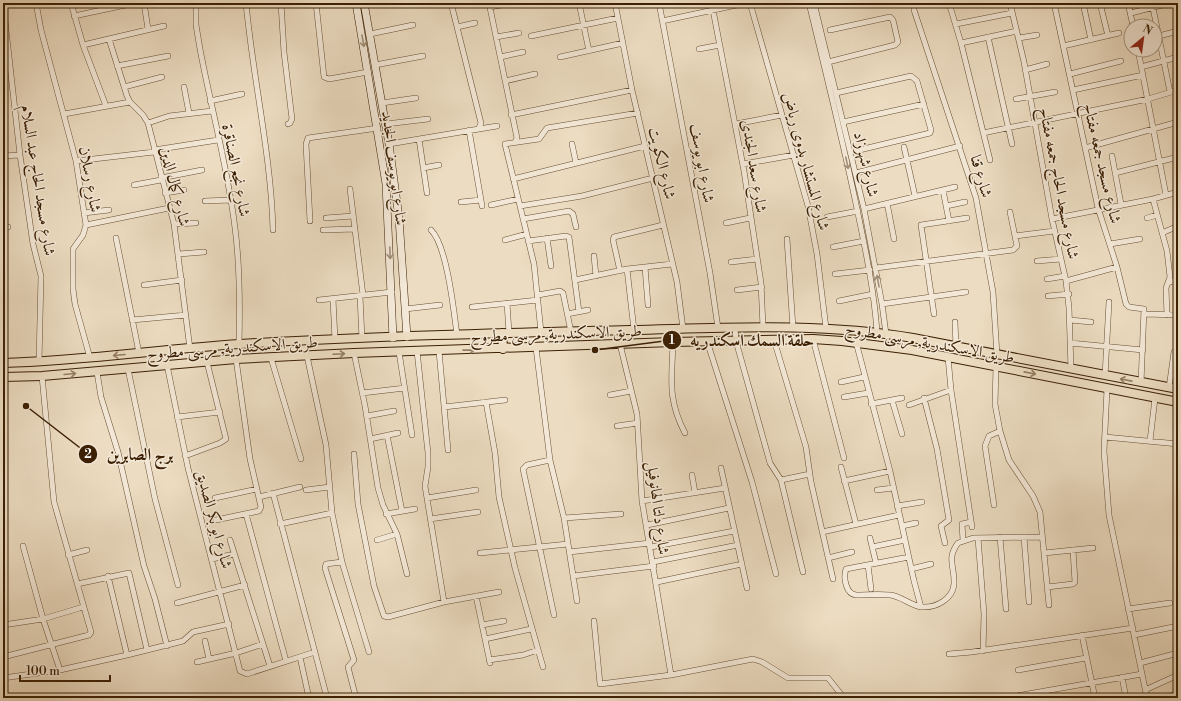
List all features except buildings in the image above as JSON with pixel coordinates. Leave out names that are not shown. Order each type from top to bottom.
[{"type":"main road","name":"طريق الاسكندرية, مرسى مطروح","points":[[3,363],[39,362],[239,344],[278,342],[541,332],[763,327],[826,328],[881,333],[1178,389]]},
{"type":"main road","points":[[503,349],[505,333]]},
{"type":"main road","name":"طريق الاسكندرية, مرسى مطروح","points":[[3,377],[97,372],[236,359],[354,353],[536,348],[673,342],[813,339],[856,342],[912,350],[1178,402]]},
{"type":"main road","points":[[275,357],[278,342]]},
{"type":"street","name":"شارع مسجد الحاج عبد السلام","points":[[3,3],[20,155],[33,244],[41,276],[39,362]]},
{"type":"street","name":"شارع رسلان","points":[[36,3],[41,30],[76,161],[86,225],[84,235],[77,242],[73,250],[73,289],[75,304],[90,358]]},
{"type":"street","points":[[71,3],[83,45],[106,106]]},
{"type":"street","points":[[144,3],[148,29]]},
{"type":"street","name":"شارع نجع الصناقرة","points":[[196,3],[196,25],[236,231],[240,298],[239,344]]},
{"type":"street","points":[[246,3],[251,54],[272,188],[273,230]]},
{"type":"street","points":[[281,3],[284,52],[292,119],[292,122],[288,124]]},
{"type":"street","points":[[316,3],[324,77],[329,79],[368,72]]},
{"type":"street","name":"شارع ابو يوسف الجديد","points":[[356,3],[378,128],[386,191],[393,338]]},
{"type":"street","name":"شارع ابو يوسف الجديد","points":[[364,3],[386,124],[399,218],[407,337]]},
{"type":"street","points":[[451,3],[480,123],[479,128]]},
{"type":"street","points":[[513,3],[489,5],[516,138],[515,142]]},
{"type":"street","points":[[579,3],[588,51]]},
{"type":"street","name":"شارع الكويت","points":[[615,3],[632,90],[664,225],[683,329]]},
{"type":"street","name":"شارع ابو يوسف","points":[[659,3],[710,273],[718,328]]},
{"type":"street","points":[[662,20],[746,3]]},
{"type":"street","name":"شارع المستشار بدوى رياض","points":[[750,3],[794,156],[813,230],[826,328]]},
{"type":"street","name":"شارع شهرزاد","points":[[809,3],[843,122],[864,209],[882,304],[881,333]]},
{"type":"street","name":"شارع شهرزاد","points":[[814,3],[835,96],[870,270],[881,333]]},
{"type":"street","points":[[949,3],[961,43],[990,160]]},
{"type":"street","name":"شارع مسجد الحاج جمعه مفتاح","points":[[1010,3],[1019,38],[1054,231],[1066,278],[1070,320],[1071,369]]},
{"type":"street","name":"شارع مسجد جمعه مفتاح","points":[[1054,3],[1098,208],[1117,267],[1127,306],[1143,308],[1145,314]]},
{"type":"street","points":[[1083,3],[1091,40]]},
{"type":"street","points":[[1100,3],[1108,36]]},
{"type":"street","points":[[1128,3],[1132,18]]},
{"type":"street","points":[[1131,13],[1153,5],[1170,3]]},
{"type":"street","points":[[74,16],[130,4]]},
{"type":"street","points":[[1153,5],[1156,18]]},
{"type":"street","name":"شارع سعد الجندى","points":[[713,10],[743,164],[750,218],[762,287],[763,327]]},
{"type":"street","name":"شارع قنا","points":[[914,10],[976,198],[995,308],[997,355]]},
{"type":"street","points":[[956,24],[1012,13]]},
{"type":"street","points":[[828,62],[895,46],[898,42],[893,20],[890,17],[830,30]]},
{"type":"street","points":[[530,36],[618,18]]},
{"type":"street","points":[[457,27],[475,24]]},
{"type":"street","points":[[370,34],[413,25]]},
{"type":"street","points":[[83,45],[164,26]]},
{"type":"street","points":[[961,43],[1017,31]]},
{"type":"street","points":[[1163,35],[1178,32]]},
{"type":"street","points":[[496,37],[519,33]]},
{"type":"street","points":[[1063,46],[1119,33]]},
{"type":"street","points":[[1019,38],[1037,35]]},
{"type":"street","points":[[988,37],[1012,144]]},
{"type":"street","name":"شارع كمال الدين","points":[[109,39],[130,102],[143,115],[148,123],[161,180],[174,224],[190,349]]},
{"type":"street","points":[[560,57],[623,43]]},
{"type":"street","points":[[699,49],[720,45]]},
{"type":"street","points":[[500,57],[523,52]]},
{"type":"street","points":[[117,66],[168,56]]},
{"type":"street","points":[[375,65],[423,56]]},
{"type":"street","points":[[1163,56],[1170,92]]},
{"type":"street","points":[[1141,67],[1178,57]]},
{"type":"street","points":[[3,58],[9,58]]},
{"type":"street","points":[[1139,58],[1166,195]]},
{"type":"street","points":[[1070,74],[1121,61]]},
{"type":"street","points":[[1025,70],[1048,64]]},
{"type":"street","points":[[504,81],[535,74]]},
{"type":"street","points":[[1073,90],[1143,75]]},
{"type":"street","points":[[835,96],[911,76],[917,81],[932,130],[930,133],[851,152]]},
{"type":"street","points":[[124,87],[162,77]]},
{"type":"street","points":[[184,87],[189,113]]},
{"type":"street","points":[[511,115],[632,90]]},
{"type":"street","points":[[983,133],[1148,99],[1178,90]]},
{"type":"street","points":[[1016,99],[1055,92]]},
{"type":"street","points":[[210,101],[242,94]]},
{"type":"street","points":[[382,102],[416,98]]},
{"type":"street","points":[[64,114],[130,102]]},
{"type":"street","points":[[843,122],[924,104]]},
{"type":"street","points":[[148,123],[189,113],[212,111]]},
{"type":"street","points":[[541,332],[534,264],[505,146],[515,142],[539,139],[547,128],[638,113]]},
{"type":"street","points":[[736,124],[782,114]]},
{"type":"street","points":[[386,124],[428,119]]},
{"type":"street","points":[[1085,148],[1154,130],[1178,122]]},
{"type":"street","points":[[389,144],[497,126]]},
{"type":"street","points":[[310,221],[306,144],[308,138],[378,128]]},
{"type":"street","points":[[469,130],[482,206]]},
{"type":"street","points":[[419,139],[427,193]]},
{"type":"street","points":[[76,161],[154,151],[218,140]]},
{"type":"street","points":[[572,144],[576,163]]},
{"type":"street","points":[[513,178],[646,146]]},
{"type":"street","points":[[856,173],[960,146]]},
{"type":"street","points":[[904,147],[916,196]]},
{"type":"street","points":[[3,156],[20,155]]},
{"type":"street","points":[[743,164],[794,156]]},
{"type":"street","points":[[1112,156],[1121,204]]},
{"type":"street","points":[[1115,173],[1178,158]]},
{"type":"street","points":[[423,168],[439,165]]},
{"type":"street","points":[[134,185],[202,170]]},
{"type":"street","points":[[520,206],[582,196],[653,178]]},
{"type":"street","points":[[864,209],[955,187]]},
{"type":"street","points":[[350,189],[362,296],[362,339]]},
{"type":"street","points":[[165,193],[184,190]]},
{"type":"street","points":[[943,190],[949,221]]},
{"type":"street","points":[[1052,219],[1098,208],[1153,199],[1178,192]]},
{"type":"street","points":[[491,205],[518,199]]},
{"type":"street","points":[[1153,199],[1167,251],[1170,277],[1166,288],[1167,315]]},
{"type":"street","points":[[205,201],[231,200]]},
{"type":"street","points":[[461,202],[481,200]]},
{"type":"street","points":[[946,206],[965,202]]},
{"type":"street","points":[[887,203],[894,239]]},
{"type":"street","points":[[86,225],[169,208]]},
{"type":"street","points":[[84,213],[109,210]]},
{"type":"street","points":[[523,219],[569,211],[573,214],[576,227]]},
{"type":"street","points":[[827,217],[858,211]]},
{"type":"street","points":[[876,268],[1013,250],[1017,246],[1010,212]]},
{"type":"street","points":[[1147,218],[1157,215]]},
{"type":"street","points":[[326,218],[353,216]]},
{"type":"street","points":[[726,223],[750,218]]},
{"type":"street","points":[[934,314],[921,225],[967,218]]},
{"type":"street","points":[[174,224],[196,222]]},
{"type":"street","points":[[620,271],[613,243],[614,237],[664,225]]},
{"type":"street","points":[[1162,233],[1178,226]]},
{"type":"street","points":[[323,230],[355,229]]},
{"type":"street","points":[[431,230],[440,243],[457,335]]},
{"type":"street","points":[[1015,236],[1054,231]]},
{"type":"street","points":[[505,240],[527,234]]},
{"type":"street","points":[[528,241],[566,236],[569,238],[579,312]]},
{"type":"street","points":[[116,238],[139,354]]},
{"type":"street","points":[[547,238],[551,266]]},
{"type":"street","points":[[787,239],[793,328]]},
{"type":"street","points":[[1110,244],[1140,239]]},
{"type":"street","points":[[833,247],[864,241]]},
{"type":"street","points":[[178,254],[204,252]]},
{"type":"street","points":[[594,256],[596,276]]},
{"type":"street","points":[[731,262],[757,259]]},
{"type":"street","points":[[1037,261],[1061,259]]},
{"type":"street","points":[[575,280],[627,269],[672,264]]},
{"type":"street","points":[[645,267],[648,305]]},
{"type":"street","points":[[1047,279],[1066,278],[1117,267]]},
{"type":"street","points":[[627,269],[634,330]]},
{"type":"street","points":[[835,274],[870,270]]},
{"type":"street","points":[[1168,282],[1178,279]]},
{"type":"street","points":[[144,285],[182,280]]},
{"type":"street","points":[[737,290],[762,287]]},
{"type":"street","points":[[319,300],[392,292]]},
{"type":"street","points":[[472,307],[507,303],[562,292],[571,332]]},
{"type":"street","points":[[882,304],[966,292]]},
{"type":"street","points":[[839,301],[873,294]]},
{"type":"street","points":[[1048,296],[1068,294]]},
{"type":"street","points":[[333,299],[335,340]]},
{"type":"street","points":[[1105,376],[1109,302]]},
{"type":"street","points":[[505,333],[507,303]]},
{"type":"street","points":[[405,309],[440,305]]},
{"type":"street","points":[[567,314],[588,310]]},
{"type":"street","points":[[1141,383],[1145,314],[1178,315]]},
{"type":"street","points":[[132,320],[186,315]]},
{"type":"street","points":[[1070,320],[1091,322]]},
{"type":"street","points":[[955,322],[956,347]]},
{"type":"street","points":[[735,328],[736,341],[770,462],[781,480],[803,572]]},
{"type":"street","points":[[813,339],[844,458]]},
{"type":"street","points":[[774,340],[806,447],[810,474],[833,579]]},
{"type":"street","points":[[707,341],[752,482],[776,574]]},
{"type":"street","points":[[673,342],[670,387],[672,403],[677,419],[685,433]]},
{"type":"street","points":[[856,342],[868,393],[890,471],[911,569],[921,607]]},
{"type":"street","points":[[1070,343],[1143,350]]},
{"type":"street","name":"شارع دلتا الهانوفيل","points":[[620,344],[638,423],[639,472],[642,502],[651,545],[671,675]]},
{"type":"street","points":[[536,348],[550,460],[564,518],[577,602]]},
{"type":"street","points":[[417,351],[428,452],[428,467],[425,486],[444,602]]},
{"type":"street","points":[[439,351],[448,450]]},
{"type":"street","points":[[399,352],[412,435]]},
{"type":"street","points":[[1169,388],[1174,352]]},
{"type":"street","points":[[354,353],[367,416],[378,488],[386,514],[397,534],[407,574]]},
{"type":"street","points":[[307,356],[326,445],[332,513],[342,562],[369,652]]},
{"type":"street","points":[[275,357],[301,460]]},
{"type":"street","points":[[948,357],[951,390],[971,525],[963,523],[961,525],[963,540]]},
{"type":"street","points":[[216,520],[261,510],[250,459],[236,359]]},
{"type":"street","points":[[185,456],[224,442],[226,435],[207,362]]},
{"type":"street","name":"شارع ابو بكر الصديق","points":[[168,365],[185,456],[240,671],[247,674],[270,666]]},
{"type":"street","points":[[996,367],[996,404],[1000,431],[1012,466],[1037,504],[1049,605]]},
{"type":"street","points":[[128,369],[155,500],[178,585]]},
{"type":"street","points":[[97,372],[101,397],[118,452],[144,566],[155,599],[167,646]]},
{"type":"street","points":[[3,657],[88,635],[91,631],[68,556],[54,502],[42,376]]},
{"type":"street","points":[[841,382],[864,377]]},
{"type":"street","points":[[362,393],[405,388]]},
{"type":"street","points":[[1108,389],[1104,438],[1108,515],[1147,698]]},
{"type":"street","points":[[610,395],[631,390]]},
{"type":"street","points":[[909,405],[924,398],[951,390]]},
{"type":"street","points":[[844,397],[868,393]]},
{"type":"street","points":[[871,404],[902,398]]},
{"type":"street","points":[[924,398],[937,448],[949,520],[941,526],[945,543]]},
{"type":"street","points":[[1150,441],[1155,398]]},
{"type":"street","points":[[444,407],[505,400]]},
{"type":"street","points":[[892,400],[902,434]]},
{"type":"street","points":[[486,402],[495,453],[497,486],[531,629],[543,667]]},
{"type":"street","points":[[367,416],[394,411]]},
{"type":"street","points":[[177,417],[220,412]]},
{"type":"street","points":[[617,426],[638,423]]},
{"type":"street","points":[[994,505],[986,446],[989,436],[1000,431]]},
{"type":"street","points":[[370,439],[398,433]]},
{"type":"street","points":[[387,435],[402,511]]},
{"type":"street","points":[[1104,438],[1178,444]]},
{"type":"street","points":[[354,454],[358,504],[374,586],[383,614],[388,617],[444,602],[499,592]]},
{"type":"street","points":[[550,460],[525,466],[524,469],[554,616]]},
{"type":"street","points":[[721,468],[747,588]]},
{"type":"street","points":[[841,468],[856,524]]},
{"type":"street","points":[[844,481],[890,471]]},
{"type":"street","points":[[781,480],[810,474]]},
{"type":"street","points":[[692,475],[694,493]]},
{"type":"street","points":[[259,497],[300,487]]},
{"type":"street","points":[[306,490],[330,487]]},
{"type":"street","points":[[642,502],[725,488]]},
{"type":"street","points":[[877,490],[893,488]]},
{"type":"street","points":[[215,498],[257,489]]},
{"type":"street","points":[[427,498],[476,490]]},
{"type":"street","points":[[273,493],[327,698]]},
{"type":"street","points":[[897,506],[922,502]]},
{"type":"street","points":[[647,525],[729,508]]},
{"type":"street","points":[[386,514],[415,509]]},
{"type":"street","points":[[430,518],[478,512]]},
{"type":"street","points":[[280,524],[332,513]]},
{"type":"street","points":[[246,514],[286,662]]},
{"type":"street","points":[[564,518],[621,514]]},
{"type":"street","points":[[822,532],[899,515]]},
{"type":"street","points":[[902,526],[916,523]]},
{"type":"street","points":[[569,552],[651,545],[734,531]]},
{"type":"street","points":[[377,540],[397,534]]},
{"type":"street","points":[[909,557],[848,568],[845,571],[848,591],[851,594],[891,595],[921,607],[940,604],[947,599],[952,592],[954,585],[951,556],[954,549],[963,540],[1000,537],[1042,537]]},
{"type":"street","points":[[1000,537],[1006,609]]},
{"type":"street","points":[[1024,537],[1029,602]]},
{"type":"street","points":[[870,538],[876,563]]},
{"type":"street","points":[[978,538],[984,614],[983,651]]},
{"type":"street","points":[[230,540],[270,666],[315,652]]},
{"type":"street","points":[[872,547],[905,540]]},
{"type":"street","points":[[480,553],[568,544]]},
{"type":"street","points":[[573,576],[653,564],[738,545]]},
{"type":"street","points":[[23,546],[43,619],[60,670]]},
{"type":"street","points":[[1044,553],[1092,548]]},
{"type":"street","points":[[68,556],[87,550]]},
{"type":"street","points":[[1047,587],[1073,584],[1075,582],[1073,550]]},
{"type":"street","points":[[828,558],[852,552]]},
{"type":"street","points":[[212,559],[234,554]]},
{"type":"street","points":[[342,562],[326,564],[325,568],[354,660],[348,667],[356,698]]},
{"type":"street","points":[[656,582],[742,564]]},
{"type":"street","points":[[911,569],[931,564]]},
{"type":"street","points":[[868,565],[871,589]]},
{"type":"street","points":[[77,584],[126,572],[129,574],[147,650]]},
{"type":"street","points":[[108,576],[127,655]]},
{"type":"street","points":[[177,603],[245,585]]},
{"type":"street","points":[[476,596],[490,661],[523,656],[538,650]]},
{"type":"street","points":[[1128,609],[1170,603]]},
{"type":"street","points":[[3,625],[43,619],[83,607]]},
{"type":"street","points":[[482,625],[504,621]]},
{"type":"street","points":[[594,621],[600,684],[671,675],[753,659],[762,662],[788,678],[828,678],[844,698]]},
{"type":"street","points":[[3,678],[60,670],[167,646],[183,641],[193,632],[229,624]]},
{"type":"street","points":[[1134,635],[1178,626]]},
{"type":"street","points":[[949,654],[983,651],[1132,628]]},
{"type":"street","points":[[485,639],[531,629]]},
{"type":"street","points":[[1082,635],[1095,698]]},
{"type":"street","points":[[205,641],[209,659]]},
{"type":"street","points":[[197,662],[236,653],[263,644]]},
{"type":"street","points":[[1140,663],[1178,653]]},
{"type":"street","points":[[300,657],[309,698]]},
{"type":"street","points":[[1018,670],[1086,658]]},
{"type":"street","points":[[1005,698],[1142,674]]},
{"type":"street","points":[[1145,690],[1178,676]]},
{"type":"street","points":[[1122,677],[1126,698]]},
{"type":"street","points":[[1166,698],[1178,693]]},
{"type":"place","name":"حلقة السمك اسكندريه","points":[[595,350]]},
{"type":"place","name":"برج الصابرين","points":[[26,406]]}]
